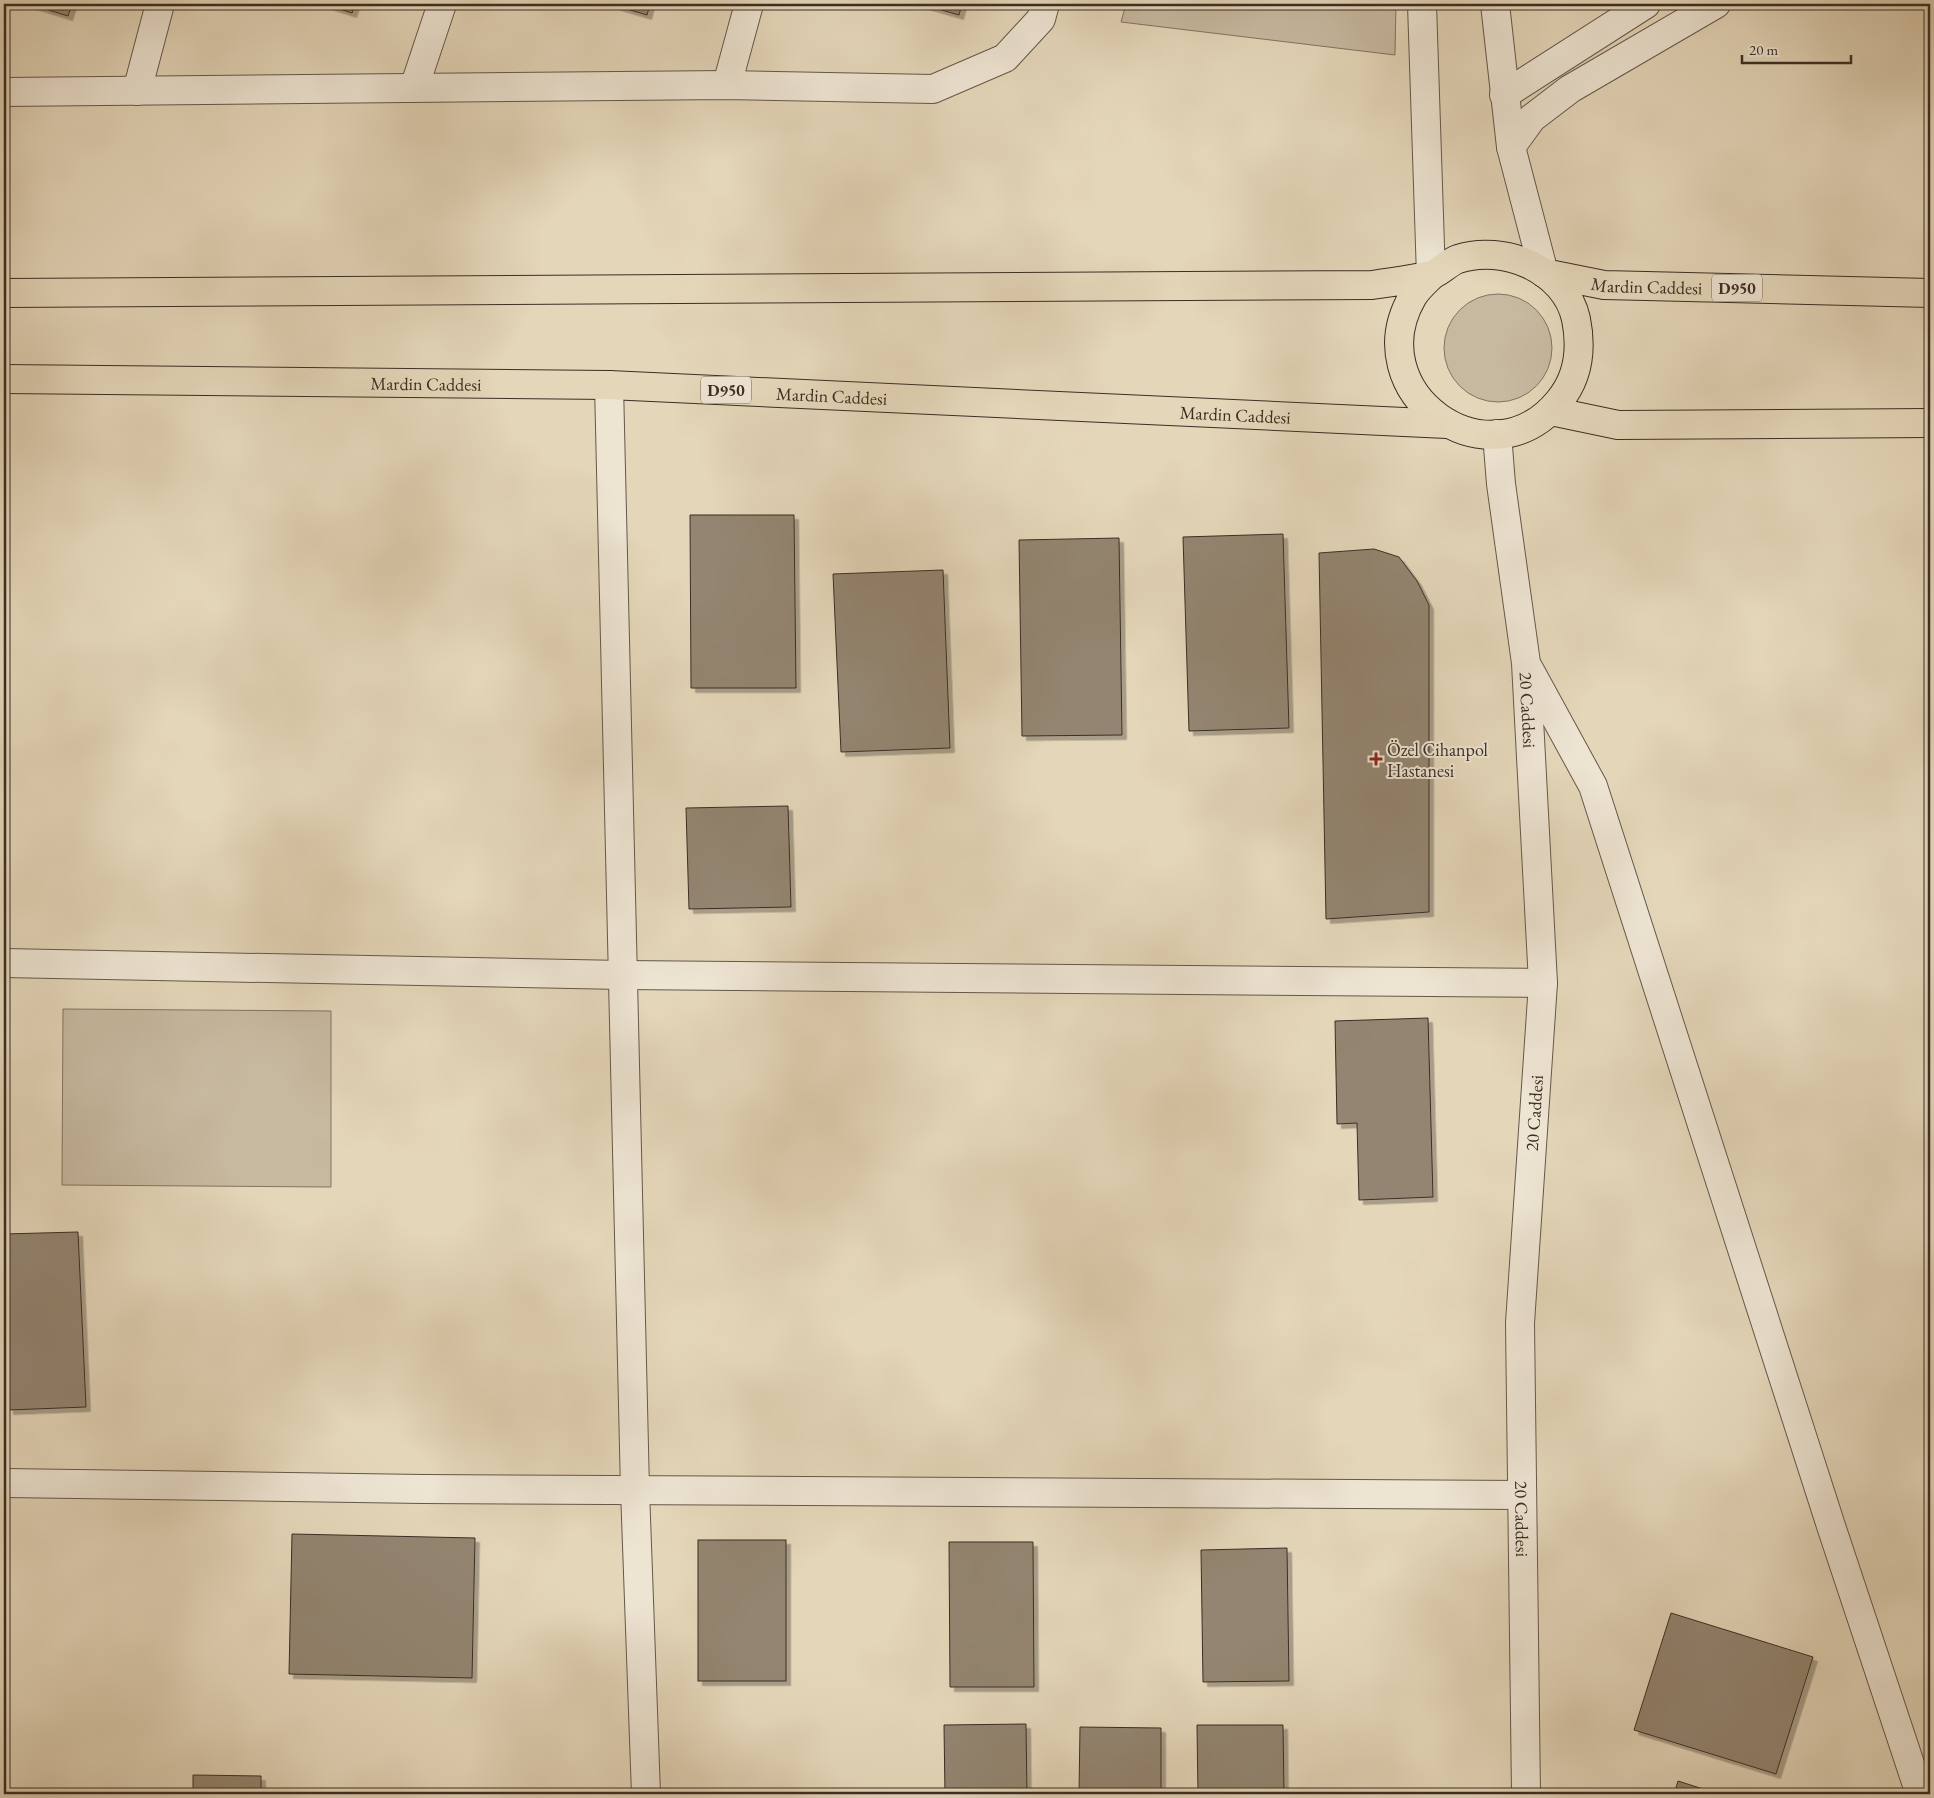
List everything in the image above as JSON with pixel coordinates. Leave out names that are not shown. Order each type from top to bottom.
[{"type":"highway","name":"Mardin Caddesi","points":[[1487,254],[1518,258],[1544,273],[1562,292],[1575,315],[1580,340],[1577,366],[1568,390],[1551,411],[1526,427],[1497,434],[1472,433],[1448,424],[1427,410],[1411,390],[1402,367],[1399,341],[1404,317],[1414,294],[1431,276],[1457,260],[1487,254]]},
{"type":"highway","name":"Mardin Caddesi","points":[[1544,273],[1604,285],[1930,293]]},
{"type":"highway","name":"Mardin Caddesi","points":[[4,293],[1372,285],[1431,276]]},
{"type":"highway","name":"Mardin Caddesi","points":[[4,379],[609,385],[1448,424]]},
{"type":"highway","points":[[1551,411],[1618,425],[1930,424]]},
{"type":"street","points":[[137,91],[160,4]]},
{"type":"street","points":[[414,88],[442,4]]},
{"type":"street","points":[[727,85],[749,4]]},
{"type":"street","points":[[4,92],[727,85],[933,89],[1005,58],[1041,19],[1046,4]]},
{"type":"street","points":[[1422,4],[1431,276]]},
{"type":"street","points":[[1495,4],[1511,147],[1544,273]]},
{"type":"street","points":[[1504,95],[1646,4]]},
{"type":"street","points":[[1511,147],[1532,118],[1570,89],[1716,4]]},
{"type":"street","points":[[609,385],[635,1490],[646,1794]]},
{"type":"street","name":"20 Caddesi","points":[[1497,434],[1501,484],[1526,663],[1543,983],[1520,1323],[1526,1794]]},
{"type":"street","points":[[1526,663],[1593,786],[1826,1510],[1920,1794]]},
{"type":"street","points":[[4,963],[623,975],[1543,983]]},
{"type":"street","points":[[4,1483],[635,1490],[1522,1495]]},
{"type":"shaded area","points":[[1126,4],[1396,4],[1395,55],[1121,22]]},
{"type":"shaded area","points":[[1498,294],[1519,298],[1536,310],[1548,327],[1552,348],[1548,369],[1536,386],[1519,398],[1498,402],[1477,398],[1460,386],[1448,369],[1444,348],[1448,327],[1460,310],[1477,298]]},
{"type":"shaded area","points":[[63,1009],[331,1011],[331,1187],[62,1185]]},
{"type":"building","points":[[29,4],[72,4],[68,16]]},
{"type":"building","points":[[324,4],[355,4],[352,13]]},
{"type":"building","points":[[610,4],[650,4],[647,15]]},
{"type":"building","points":[[921,4],[962,4],[959,15]]},
{"type":"building","points":[[690,515],[794,515],[796,688],[691,688]]},
{"type":"building","points":[[1283,534],[1289,728],[1189,731],[1183,537]]},
{"type":"building","points":[[1119,538],[1122,735],[1022,736],[1019,540]]},
{"type":"building","name":"Özel Cihanpol Hastanesi","points":[[1374,549],[1399,557],[1417,581],[1429,605],[1429,912],[1326,919],[1319,553]]},
{"type":"building","points":[[943,570],[950,748],[841,752],[833,574]]},
{"type":"building","points":[[788,806],[791,907],[689,909],[686,808]]},
{"type":"building","points":[[1428,1018],[1433,1197],[1359,1200],[1357,1123],[1337,1124],[1335,1021]]},
{"type":"building","points":[[78,1232],[86,1407],[9,1410],[4,1234]]},
{"type":"building","points":[[292,1534],[475,1538],[472,1678],[289,1674]]},
{"type":"building","points":[[698,1540],[786,1540],[786,1681],[698,1681]]},
{"type":"building","points":[[949,1542],[1033,1542],[1034,1687],[950,1687]]},
{"type":"building","points":[[1287,1548],[1289,1681],[1203,1682],[1201,1550]]},
{"type":"building","points":[[1671,1613],[1813,1657],[1776,1774],[1634,1730]]},
{"type":"building","points":[[1026,1724],[1027,1794],[945,1794],[944,1725]]},
{"type":"building","points":[[1197,1725],[1283,1725],[1284,1794],[1198,1794]]},
{"type":"building","points":[[1080,1727],[1161,1728],[1161,1794],[1079,1794]]},
{"type":"building","points":[[193,1775],[261,1776],[261,1794],[193,1794]]},
{"type":"building","points":[[1678,1781],[1719,1794],[1674,1794]]},
{"type":"place","name":"Özel Cihanpol Hastanesi","points":[[1376,759]]}]
